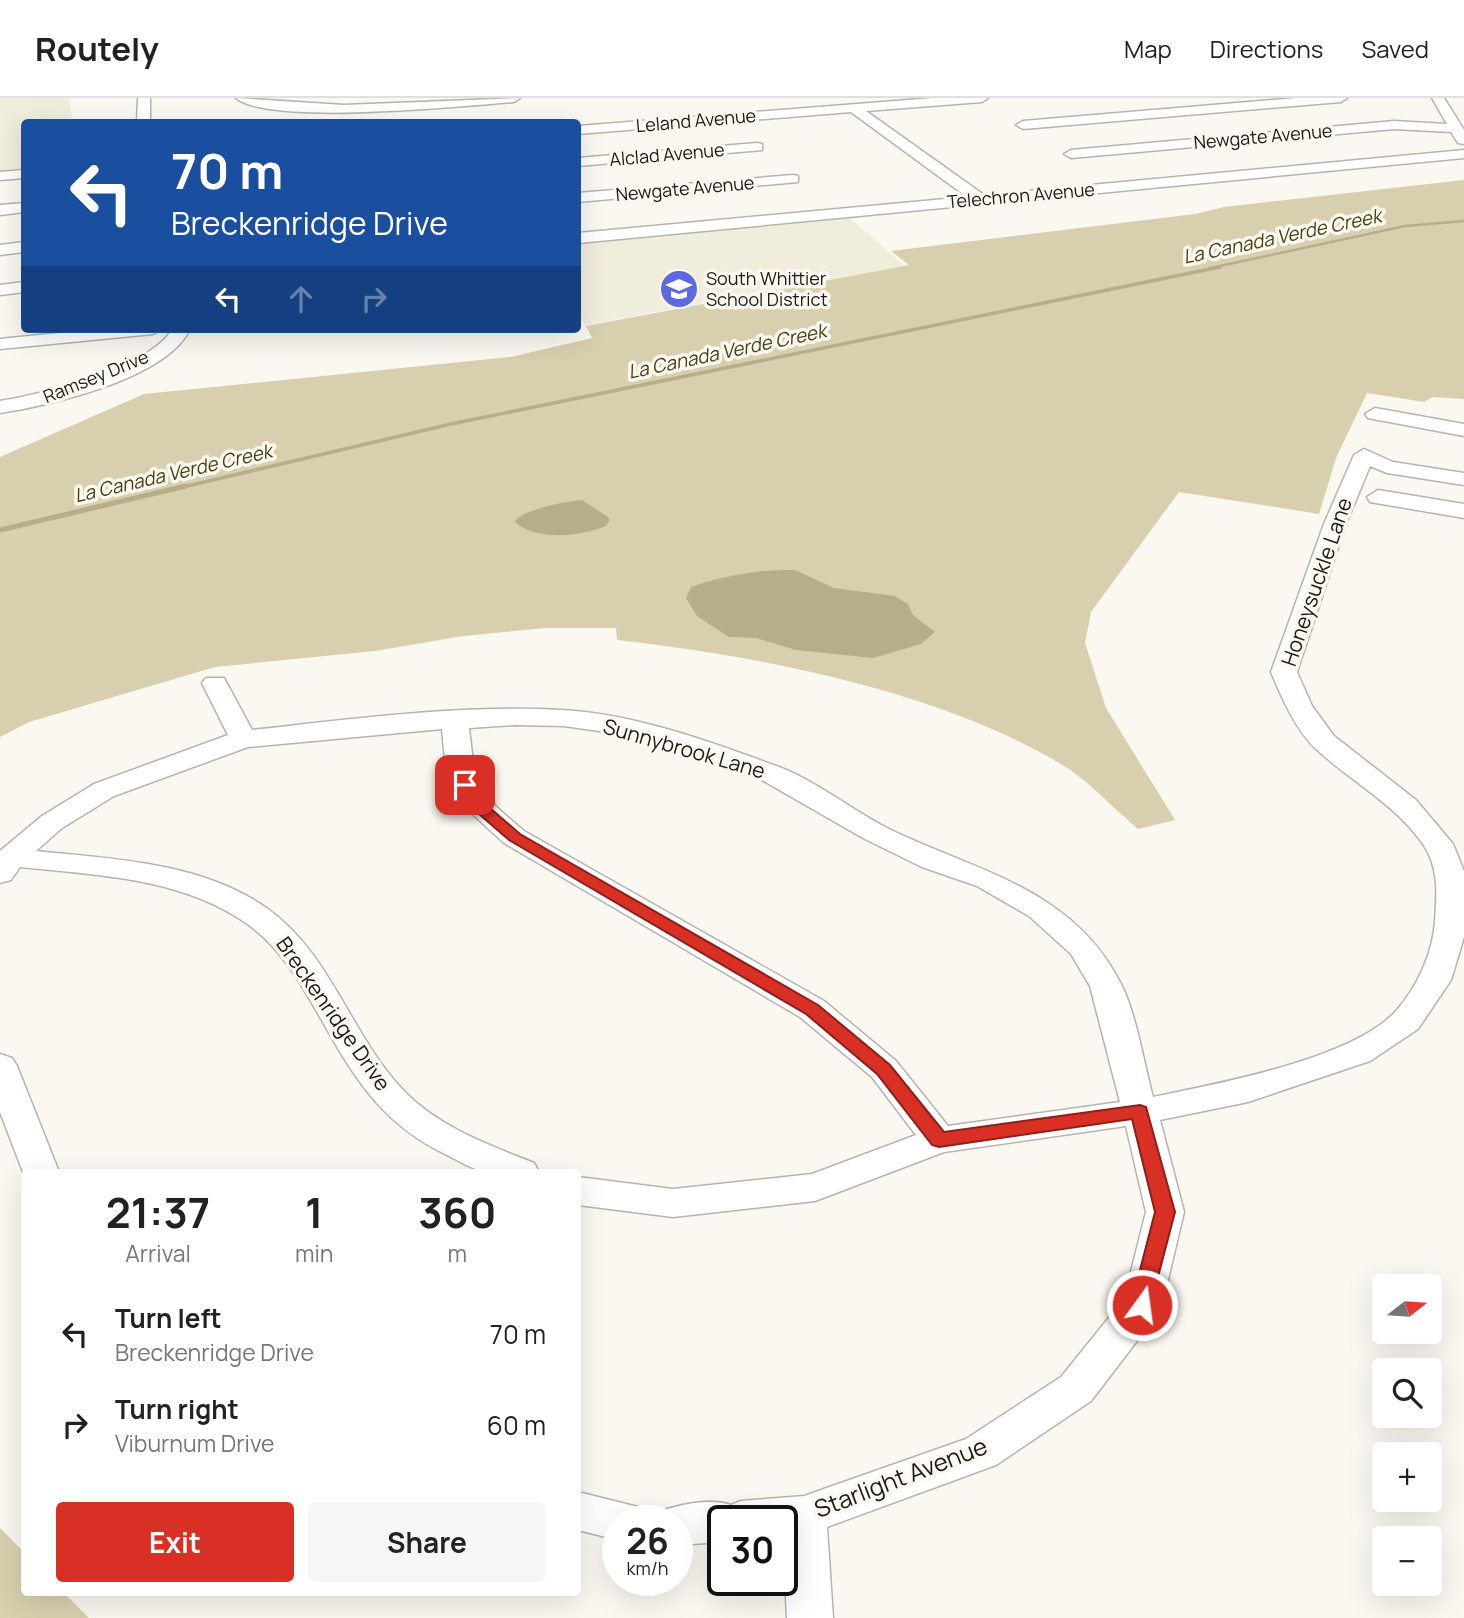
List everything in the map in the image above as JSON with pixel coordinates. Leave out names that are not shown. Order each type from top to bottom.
[{"type":"street","points":[[144,98],[144,119]]},
{"type":"street","points":[[242,98],[293,107],[352,109],[514,98]]},
{"type":"street","points":[[1043,137],[1018,122],[1341,98]]},
{"type":"street","name":"Leland Avenue","points":[[581,130],[983,100]]},
{"type":"street","points":[[1437,102],[1464,111]]},
{"type":"street","points":[[1437,102],[1464,141]]},
{"type":"street","points":[[708,105],[832,213]]},
{"type":"street","points":[[853,108],[981,200]]},
{"type":"street","name":"Newgate Avenue","points":[[1123,186],[1067,151],[1394,125],[1455,128]]},
{"type":"street","name":"Telechron Avenue","points":[[581,238],[1464,154]]},
{"type":"street","name":"Alclad Avenue","points":[[581,162],[766,155]]},
{"type":"street","points":[[0,176],[21,174]]},
{"type":"street","name":"Newgate Avenue","points":[[581,198],[803,188]]},
{"type":"street","points":[[0,210],[21,208]]},
{"type":"street","points":[[0,250],[21,247]]},
{"type":"street","points":[[0,290],[21,287]]},
{"type":"street","points":[[0,344],[112,333]]},
{"type":"street","name":"Ramsey Drive","points":[[0,407],[28,404],[140,363],[174,342],[179,333]]},
{"type":"street","points":[[1375,414],[1464,430]]},
{"type":"street","points":[[1364,455],[1464,467]]},
{"type":"street","points":[[1364,455],[1388,467],[1464,479]]},
{"type":"street","name":"Honeysuckle Lane","points":[[1140,1112],[1248,1090],[1358,1053],[1406,1021],[1435,980],[1450,931],[1453,881],[1438,844],[1406,806],[1324,742],[1299,707],[1283,672],[1335,524],[1364,455]]},
{"type":"street","points":[[1378,498],[1464,511]]},
{"type":"street","points":[[215,682],[243,739]]},
{"type":"street","name":"Sunnybrook Lane","points":[[6,866],[52,822],[104,790],[243,739],[351,727],[455,720],[564,718],[631,728],[772,774],[873,832],[933,861],[988,880],[1040,909],[1084,948],[1107,986],[1140,1112]]},
{"type":"street","points":[[455,720],[460,771],[470,799],[514,837],[812,1009],[884,1069],[939,1140]]},
{"type":"street","name":"Breckenridge Drive","points":[[6,866],[180,879],[216,892],[254,913],[286,940],[362,1061],[394,1101],[454,1145],[514,1169]]},
{"type":"street","points":[[0,1066],[40,1169]]},
{"type":"street","points":[[581,1191],[673,1203],[815,1186],[939,1140],[1140,1112]]},
{"type":"street","name":"Starlight Avenue","points":[[798,1516],[981,1452],[1076,1389],[1142,1305],[1165,1212],[1140,1112]]},
{"type":"street","points":[[581,1512],[602,1516]]},
{"type":"street","points":[[804,1516],[810,1618]]},
{"type":"shaded area","points":[[0,98],[70,98],[72,119],[21,119],[21,170],[0,172]]},
{"type":"shaded area","points":[[1464,180],[1464,399],[1433,397],[1424,402],[1367,393],[1336,458],[1319,514],[1179,492],[1091,612],[1085,643],[1106,708],[1175,820],[1138,829],[1091,786],[1061,764],[1012,738],[903,696],[787,667],[617,640],[616,628],[545,628],[463,636],[375,651],[215,667],[29,722],[0,737],[0,457],[144,394],[511,357],[592,338],[586,326],[909,265],[891,251],[1195,214],[1224,207]]},
{"type":"shaded area","name":"South Whittier School District","points":[[847,216],[905,266],[585,325],[581,319],[581,242]]},
{"type":"shaded area","points":[[582,500],[608,517],[610,520],[606,526],[572,534],[547,535],[524,528],[515,522],[534,510]]},
{"type":"shaded area","points":[[795,570],[834,588],[895,596],[908,604],[913,615],[935,632],[921,644],[873,658],[796,650],[756,638],[729,637],[697,616],[686,598],[691,587],[716,580],[756,572]]},
{"type":"shaded area","points":[[0,1528],[21,1549],[21,1596],[67,1596],[89,1618],[0,1618]]},
{"type":"waterway","name":"La Canada Verde Creek","points":[[1211,268],[1405,226],[1464,221]]},
{"type":"waterway","name":"La Canada Verde Creek","points":[[179,488],[451,424],[1220,267]]},
{"type":"waterway","name":"La Canada Verde Creek","points":[[0,530],[186,486]]},
{"type":"place","name":"South Whittier School District","points":[[679,289]]},
{"type":"route","points":[[465,785],[470,799],[514,837],[812,1009],[884,1069],[939,1140],[1140,1112],[1165,1212],[1142,1305]]}]
